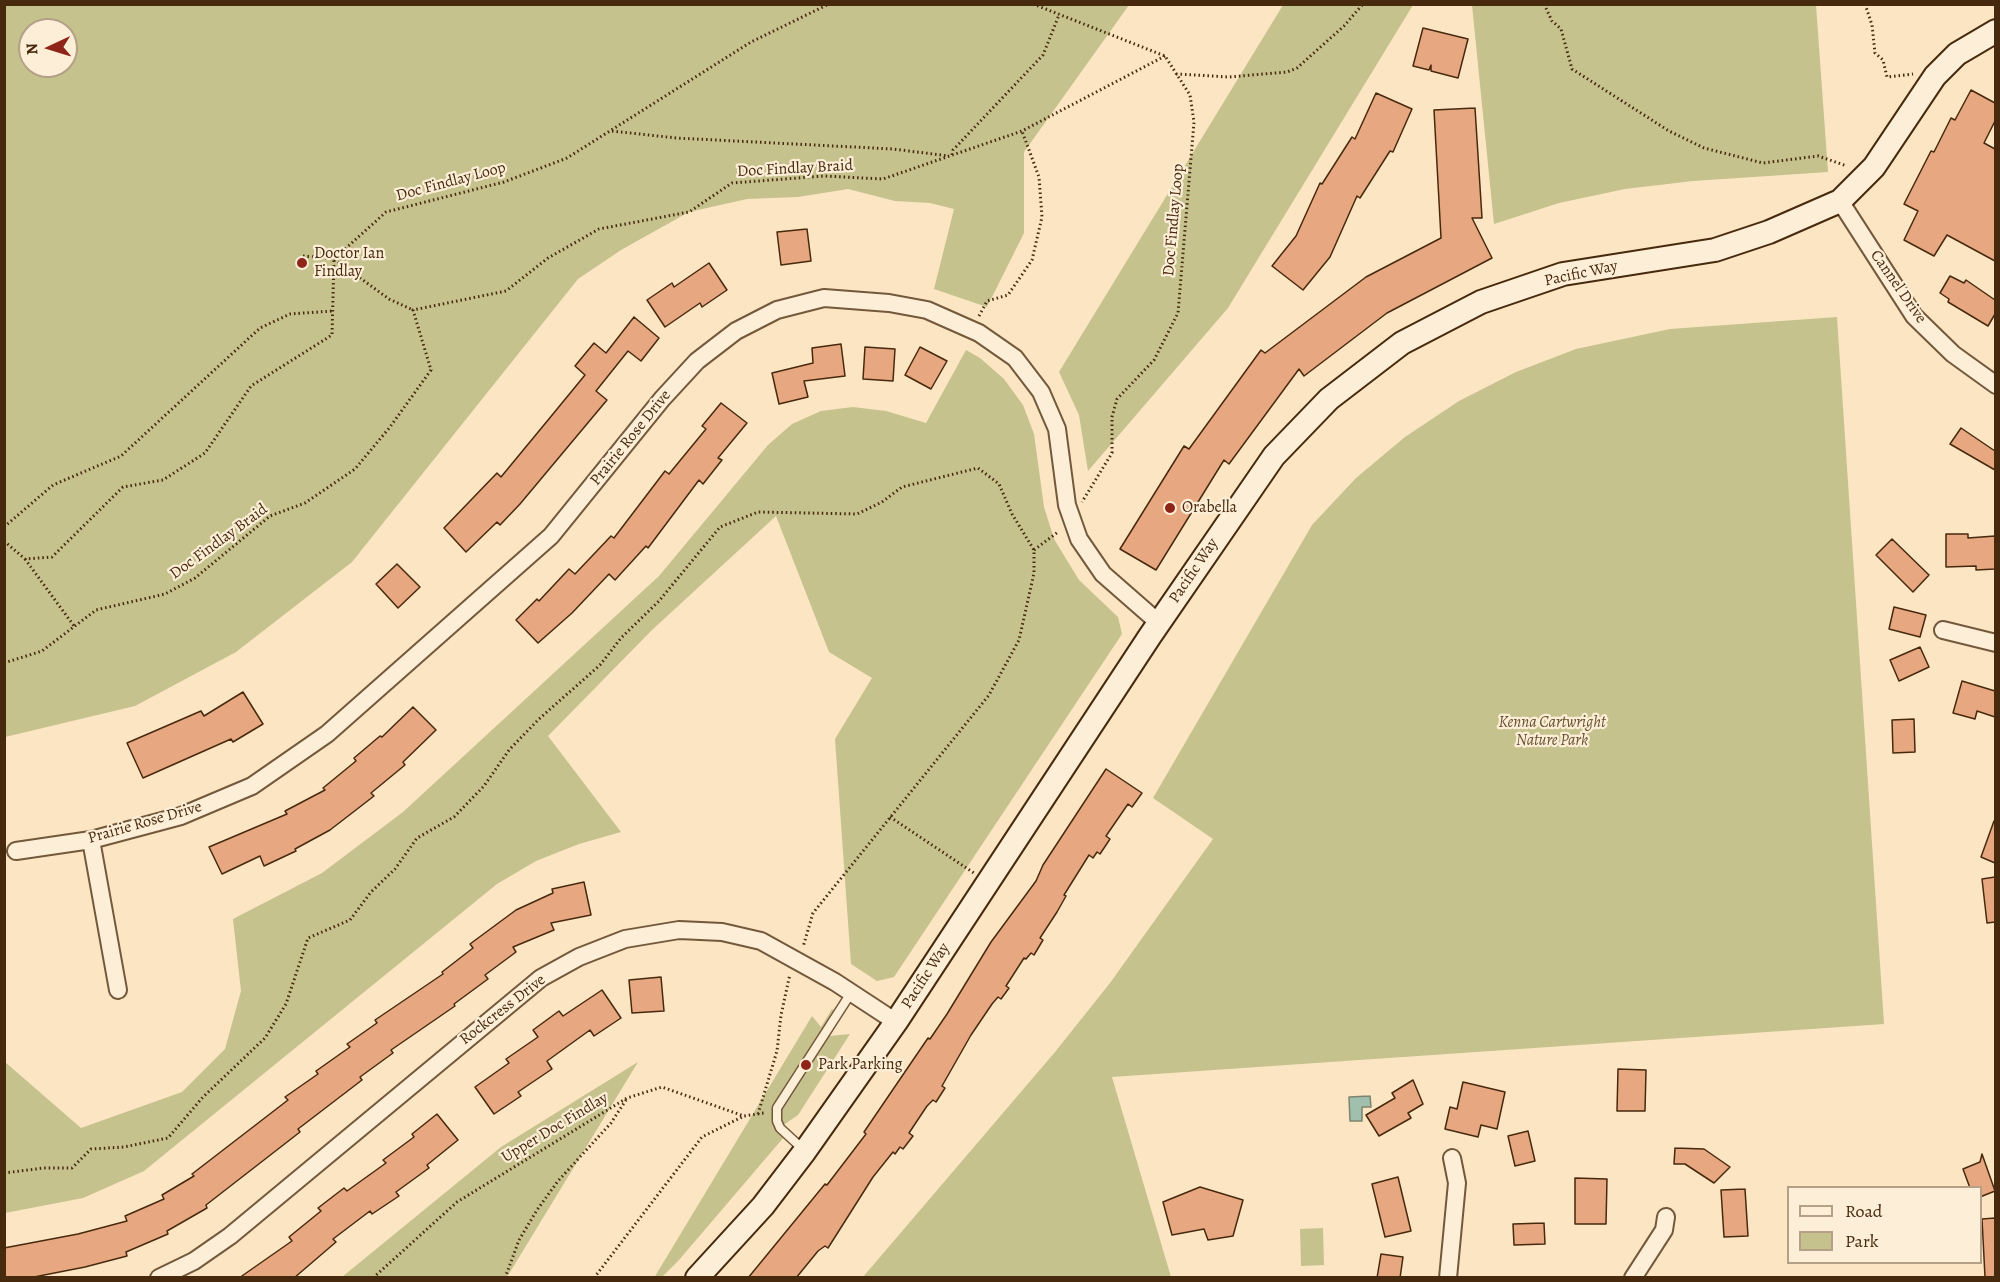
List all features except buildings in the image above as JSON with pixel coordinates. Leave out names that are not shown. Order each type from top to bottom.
[{"type":"street","name":"Pacific Way","points":[[697,1278],[763,1206],[805,1151],[896,1022],[1159,623],[1274,456],[1329,399],[1402,343],[1481,302],[1563,274],[1715,250],[1768,232],[1840,201],[1874,167],[1930,83],[1957,54],[1995,31]]},
{"type":"street","name":"Cannel Drive","points":[[1840,201],[1914,316],[1953,354],[1995,385]]},
{"type":"street","name":"Prairie Rose Drive","points":[[16,851],[91,840],[182,816],[252,786],[327,734],[551,536],[662,399],[697,361],[736,331],[777,310],[824,298],[889,303],[927,310],[980,333],[1015,358],[1041,392],[1057,429],[1067,505],[1079,539],[1103,574],[1159,623]]},
{"type":"street","points":[[1943,630],[1995,643]]},
{"type":"street","points":[[91,840],[118,990]]},
{"type":"street","name":"Rockcress Drive","points":[[159,1278],[195,1261],[230,1236],[541,978],[579,957],[625,939],[679,930],[722,932],[761,941],[896,1022]]},
{"type":"street","points":[[1448,1278],[1457,1183],[1452,1158]]},
{"type":"street","points":[[1633,1278],[1664,1230],[1666,1217]]},
{"type":"lane","points":[[805,1151],[780,1128],[777,1121],[777,1108],[851,993]]},
{"type":"path","name":"Doc Findlay Loop","points":[[334,259],[386,212],[504,182],[567,158],[751,42],[829,4]]},
{"type":"path","points":[[1033,4],[1165,56]]},
{"type":"path","points":[[1176,74],[1229,77],[1287,72],[1297,68],[1344,26],[1363,4]]},
{"type":"path","points":[[1544,4],[1552,21],[1561,29],[1572,69],[1669,131],[1704,148],[1763,163],[1818,156],[1832,159],[1847,167],[1860,181]]},
{"type":"path","points":[[1571,4],[1590,4]]},
{"type":"path","points":[[1865,4],[1872,25],[1875,53],[1883,60],[1887,77],[1915,74],[1930,83]]},
{"type":"path","points":[[610,131],[687,139],[892,149],[951,156],[953,150],[1043,56],[1059,15]]},
{"type":"path","name":"Doc Findlay Loop","points":[[1080,505],[1113,453],[1112,417],[1117,399],[1154,360],[1178,313],[1194,122],[1190,94],[1165,56]]},
{"type":"path","name":"Doc Findlay Braid","points":[[4,663],[42,651],[96,610],[165,594],[195,578],[270,516],[305,503],[354,469],[390,427],[431,370],[413,309],[506,291],[548,258],[599,229],[689,212],[732,183],[824,176],[883,179],[1022,132],[1165,56]]},
{"type":"path","points":[[979,316],[987,301],[1008,295],[1032,260],[1042,217],[1039,177],[1022,132]]},
{"type":"path","points":[[303,256],[334,259],[389,299],[413,309]]},
{"type":"path","points":[[25,559],[52,557],[123,488],[163,480],[205,453],[251,386],[333,335],[334,259]]},
{"type":"path","points":[[4,527],[53,485],[121,456],[260,328],[290,314],[333,311]]},
{"type":"path","points":[[4,1173],[44,1168],[72,1168],[91,1149],[124,1147],[168,1138],[203,1097],[265,1038],[286,1004],[308,938],[350,920],[371,892],[395,869],[417,838],[454,818],[483,786],[509,750],[539,719],[600,665],[621,638],[660,601],[720,527],[758,512],[857,514],[882,502],[902,487],[978,468],[999,484],[1012,514],[1034,550],[1034,573],[1019,640],[988,695],[813,913],[799,962],[788,976],[777,1051],[758,1114]]},
{"type":"path","points":[[1034,550],[1058,532]]},
{"type":"path","points":[[4,541],[25,559],[74,626]]},
{"type":"path","points":[[890,816],[988,883]]},
{"type":"path","name":"Upper Doc Findlay","points":[[373,1278],[457,1202],[627,1098],[662,1088],[744,1116],[770,1113],[777,1108]]},
{"type":"path","points":[[505,1278],[519,1240],[537,1210],[558,1181],[611,1123],[627,1098]]},
{"type":"path","points":[[594,1278],[702,1137],[744,1116]]},
{"type":"green space","points":[[5,4],[1129,5],[1024,152],[1024,233],[987,307],[934,289],[954,209],[930,203],[895,201],[848,189],[798,197],[747,199],[689,212],[621,250],[578,279],[352,562],[236,652],[135,706],[5,737]]},
{"type":"green space","points":[[1283,5],[1413,5],[1228,308],[1088,471],[1079,415],[1059,372]]},
{"type":"green space","points":[[1472,5],[1816,5],[1828,172],[1693,181],[1625,189],[1559,203],[1494,224]]},
{"type":"green space","name":"Kenna Cartwright Nature Park","points":[[1837,317],[1884,1024],[1112,1077],[1171,1277],[863,1277],[1055,1052],[1110,983],[1213,839],[1153,798],[1312,525],[1356,478],[1405,437],[1459,401],[1516,372],[1576,349],[1670,329]]},
{"type":"green space","points":[[966,350],[980,358],[1004,379],[1023,405],[1034,434],[1044,507],[1054,539],[1079,580],[1118,617],[1122,634],[894,977],[877,981],[851,964],[835,739],[872,678],[829,652],[776,516],[652,630],[548,736],[621,832],[579,844],[536,861],[497,884],[144,1171],[83,1198],[5,1213],[5,1062],[81,1128],[182,1092],[225,1049],[241,991],[233,919],[322,873],[403,812],[659,576],[768,445],[792,424],[821,411],[853,407],[886,411],[926,423]]},
{"type":"green space","points":[[832,1009],[842,1015],[830,1036],[850,1034],[798,1115],[779,1128],[784,1137],[679,1260],[662,1277],[654,1278],[812,1016],[821,1027]]},
{"type":"green space","points":[[638,1062],[507,1277],[342,1277],[501,1147]]},
{"type":"green space","points":[[1323,1228],[1324,1265],[1301,1266],[1300,1229]]},
{"type":"shaded area","points":[[1370,1096],[1371,1107],[1362,1107],[1362,1121],[1350,1121],[1349,1097]]},
{"type":"place","name":"Doctor Ian Findlay","points":[[302,263]]},
{"type":"place","name":"Orabella","points":[[1170,508]]},
{"type":"place","name":"Park Parking","points":[[806,1065]]}]
